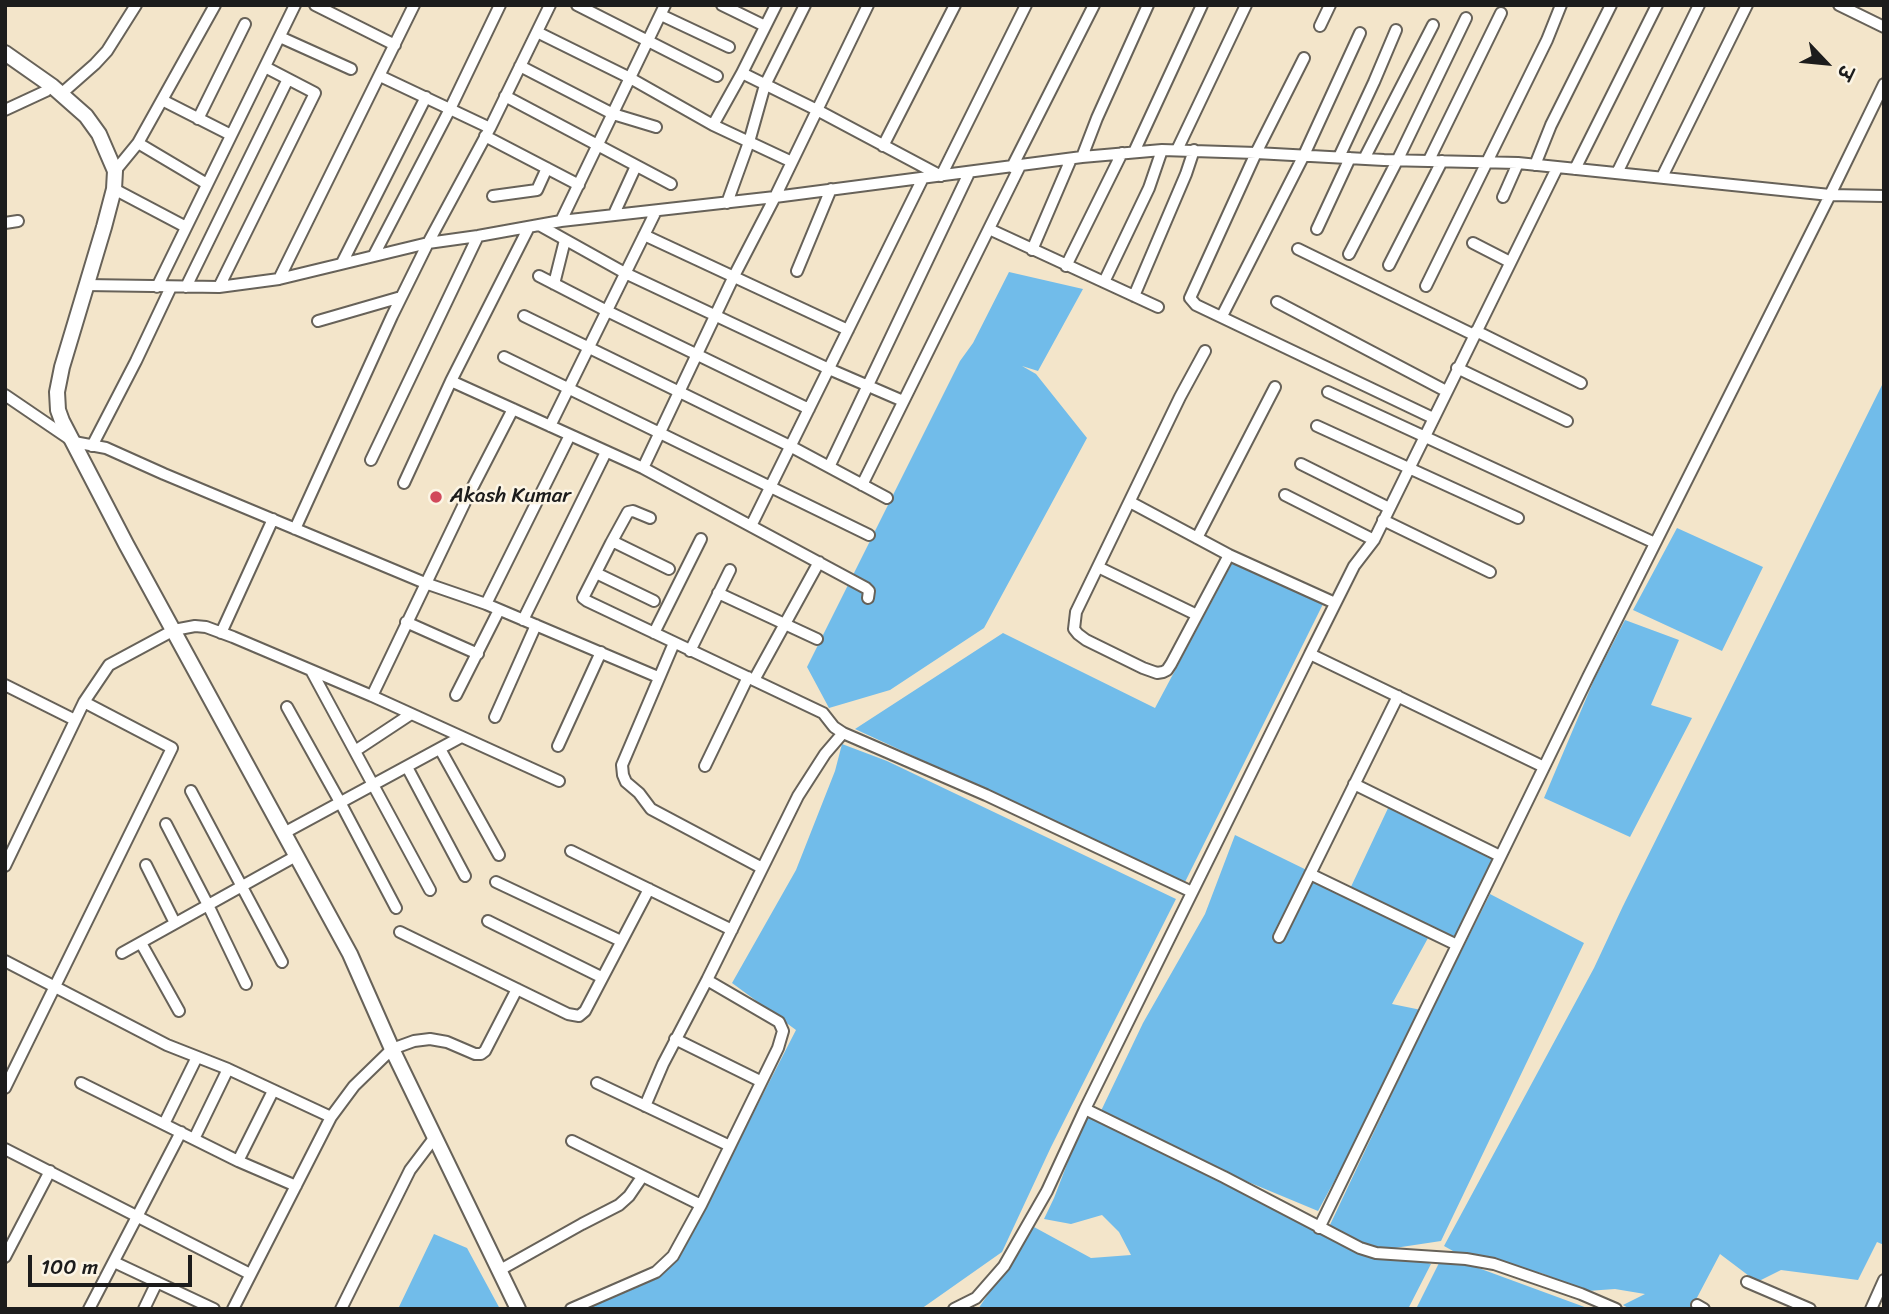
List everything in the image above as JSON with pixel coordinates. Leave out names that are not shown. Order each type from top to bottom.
[{"type":"street","points":[[5,110],[46,91],[56,90],[95,64],[107,51],[136,5]]},
{"type":"street","points":[[115,171],[138,143],[215,5]]},
{"type":"street","points":[[157,287],[295,5]]},
{"type":"street","points":[[315,5],[395,45]]},
{"type":"street","points":[[279,279],[414,5]]},
{"type":"street","points":[[374,255],[450,109],[500,5]]},
{"type":"street","points":[[295,529],[401,297],[550,5]]},
{"type":"street","points":[[578,5],[718,76]]},
{"type":"street","points":[[722,5],[765,26]]},
{"type":"street","points":[[713,125],[776,5]]},
{"type":"street","points":[[727,203],[749,142],[765,85],[805,5]]},
{"type":"street","points":[[643,468],[715,315],[868,5]]},
{"type":"street","points":[[883,146],[955,5]]},
{"type":"street","points":[[941,176],[1026,5]]},
{"type":"street","points":[[862,485],[989,229],[1094,5]]},
{"type":"street","points":[[1032,250],[1097,118],[1148,5]]},
{"type":"street","points":[[1066,266],[1128,153],[1202,5]]},
{"type":"street","points":[[1177,150],[1246,5]]},
{"type":"street","points":[[1321,26],[1330,5]]},
{"type":"street","points":[[1426,286],[1547,40],[1561,5]]},
{"type":"street","points":[[1535,165],[1551,125],[1611,5]]},
{"type":"street","points":[[1575,169],[1657,5]]},
{"type":"street","points":[[1617,173],[1699,5]]},
{"type":"street","points":[[1662,177],[1747,5]]},
{"type":"street","points":[[1839,5],[1884,27]]},
{"type":"street","points":[[561,221],[663,10],[729,47]]},
{"type":"street","points":[[1429,160],[1501,13]]},
{"type":"street","points":[[1349,254],[1465,18]]},
{"type":"street","points":[[198,119],[245,24]]},
{"type":"street","points":[[1364,159],[1433,25]]},
{"type":"street","points":[[1317,229],[1396,30]]},
{"type":"street","points":[[537,32],[630,78],[713,125],[792,162]]},
{"type":"street","points":[[1222,316],[1304,155],[1360,33]]},
{"type":"street","points":[[280,37],[351,69]]},
{"type":"street","points":[[5,53],[56,90],[86,116],[99,134],[115,171],[114,189],[62,367],[57,392],[62,421],[126,544],[350,954],[392,1049],[518,1309]]},
{"type":"street","points":[[1304,58],[1256,153],[1190,298],[1196,304],[1433,418]]},
{"type":"street","points":[[520,66],[613,114],[656,127]]},
{"type":"street","points":[[219,287],[315,93],[265,67]]},
{"type":"street","points":[[742,73],[941,176]]},
{"type":"street","points":[[380,76],[450,109],[579,185]]},
{"type":"street","points":[[186,287],[288,79]]},
{"type":"street","points":[[1319,1228],[1500,856],[1884,84]]},
{"type":"street","points":[[505,96],[671,184]]},
{"type":"street","points":[[342,263],[426,97]]},
{"type":"street","points":[[162,100],[231,135]]},
{"type":"street","points":[[138,143],[207,184]]},
{"type":"street","points":[[1104,282],[1149,188],[1162,150]]},
{"type":"street","points":[[86,285],[219,287],[279,279],[428,243],[561,221],[727,203],[1076,158],[1162,150],[1518,163],[1830,195],[1884,196]]},
{"type":"street","points":[[1134,296],[1194,150]]},
{"type":"street","points":[[1389,265],[1441,160]]},
{"type":"street","points":[[1503,197],[1518,163]]},
{"type":"street","points":[[614,214],[636,166]]},
{"type":"street","points":[[493,196],[537,190],[547,168]]},
{"type":"street","points":[[954,1309],[976,1298],[1004,1266],[1047,1191],[1084,1108],[1335,603],[1354,566],[1374,540],[1557,168]]},
{"type":"street","points":[[829,467],[969,173]]},
{"type":"street","points":[[751,526],[923,178]]},
{"type":"street","points":[[114,189],[186,227]]},
{"type":"street","points":[[796,271],[831,189]]},
{"type":"street","points":[[550,426],[656,211]]},
{"type":"street","points":[[5,223],[18,221]]},
{"type":"street","points":[[534,226],[625,273],[903,401]]},
{"type":"street","points":[[404,483],[452,381],[534,226]]},
{"type":"street","points":[[989,229],[1158,307]]},
{"type":"street","points":[[644,235],[848,330]]},
{"type":"street","points":[[371,460],[478,236]]},
{"type":"street","points":[[554,284],[565,240]]},
{"type":"street","points":[[1473,243],[1510,262]]},
{"type":"street","points":[[1298,249],[1581,383]]},
{"type":"street","points":[[539,276],[809,409]]},
{"type":"street","points":[[92,446],[171,287]]},
{"type":"street","points":[[318,321],[401,297]]},
{"type":"street","points":[[1277,302],[1446,391]]},
{"type":"street","points":[[524,316],[790,446],[887,498]]},
{"type":"street","points":[[1205,351],[1076,612],[1074,629],[1086,640],[1143,668],[1157,673],[1167,670],[1229,555]]},
{"type":"street","points":[[504,357],[869,535]]},
{"type":"street","points":[[1457,368],[1567,421]]},
{"type":"street","points":[[452,381],[643,468],[866,588],[869,591],[868,598]]},
{"type":"street","points":[[1197,538],[1275,387]]},
{"type":"street","points":[[1328,392],[1655,543]]},
{"type":"street","points":[[5,395],[74,442],[106,448],[425,583],[486,604],[658,677]]},
{"type":"street","points":[[372,696],[425,583],[513,409]]},
{"type":"street","points":[[1317,426],[1518,518]]},
{"type":"street","points":[[486,604],[570,435]]},
{"type":"street","points":[[523,620],[606,452]]},
{"type":"street","points":[[1301,464],[1389,508]]},
{"type":"street","points":[[1285,495],[1374,540]]},
{"type":"street","points":[[1130,502],[1229,555],[1335,603]]},
{"type":"street","points":[[650,518],[633,511],[628,512],[584,599],[823,713],[838,730],[986,795],[1192,892]]},
{"type":"street","points":[[222,633],[273,519]]},
{"type":"street","points":[[1383,520],[1490,572]]},
{"type":"street","points":[[654,633],[701,539]]},
{"type":"street","points":[[611,543],[669,569]]},
{"type":"street","points":[[705,766],[751,679],[819,562]]},
{"type":"street","points":[[1098,567],[1197,615]]},
{"type":"street","points":[[690,651],[730,570]]},
{"type":"street","points":[[596,573],[654,601]]},
{"type":"street","points":[[718,593],[817,639]]},
{"type":"street","points":[[456,695],[499,610]]},
{"type":"street","points":[[406,622],[478,654]]},
{"type":"street","points":[[5,866],[84,702],[109,664],[174,630],[195,625],[222,633],[372,696],[559,781]]},
{"type":"street","points":[[495,717],[536,625]]},
{"type":"street","points":[[674,643],[622,765],[623,775],[626,782],[651,809],[762,868]]},
{"type":"street","points":[[558,746],[601,652]]},
{"type":"street","points":[[1310,654],[1544,767]]},
{"type":"street","points":[[312,672],[430,890]]},
{"type":"street","points":[[5,685],[75,720]]},
{"type":"street","points":[[1279,937],[1398,696]]},
{"type":"street","points":[[5,1088],[172,748],[84,702]]},
{"type":"street","points":[[287,707],[396,908]]},
{"type":"street","points":[[355,751],[411,714]]},
{"type":"street","points":[[645,1106],[797,796],[838,730]]},
{"type":"street","points":[[284,833],[461,737]]},
{"type":"street","points":[[440,749],[499,855]]},
{"type":"street","points":[[407,767],[465,876]]},
{"type":"street","points":[[1354,784],[1500,856]]},
{"type":"street","points":[[191,791],[282,962]]},
{"type":"street","points":[[166,824],[246,984]]},
{"type":"street","points":[[571,851],[732,930]]},
{"type":"street","points":[[122,953],[296,856]]},
{"type":"street","points":[[146,865],[176,923]]},
{"type":"street","points":[[1310,874],[1457,945]]},
{"type":"street","points":[[496,882],[621,941]]},
{"type":"street","points":[[400,932],[568,1014],[579,1016],[649,889]]},
{"type":"street","points":[[488,921],[601,977]]},
{"type":"street","points":[[141,943],[179,1011]]},
{"type":"street","points":[[5,961],[167,1045],[228,1069],[331,1117]]},
{"type":"street","points":[[570,1309],[656,1272],[673,1256],[778,1048],[782,1026],[770,1016],[707,981]]},
{"type":"street","points":[[233,1309],[331,1117],[354,1086],[392,1049],[414,1041],[430,1039],[447,1042],[481,1054],[517,989]]},
{"type":"street","points":[[676,1039],[760,1081]]},
{"type":"street","points":[[164,1124],[197,1057]]},
{"type":"street","points":[[194,1139],[228,1069]]},
{"type":"street","points":[[81,1083],[238,1161],[296,1186]]},
{"type":"street","points":[[597,1083],[730,1146]]},
{"type":"street","points":[[238,1161],[274,1091]]},
{"type":"street","points":[[1084,1108],[1360,1248],[1376,1253],[1466,1259],[1494,1264],[1616,1309]]},
{"type":"street","points":[[89,1309],[181,1132]]},
{"type":"street","points":[[341,1309],[410,1170],[435,1137]]},
{"type":"street","points":[[572,1141],[701,1205]]},
{"type":"street","points":[[5,1149],[250,1274]]},
{"type":"street","points":[[5,1257],[9,1239],[50,1171]]},
{"type":"street","points":[[500,1270],[619,1205],[642,1177]]},
{"type":"street","points":[[114,1262],[157,1282],[195,1305],[214,1309]]},
{"type":"street","points":[[1871,1309],[1884,1280]]},
{"type":"street","points":[[144,1309],[157,1282]]},
{"type":"street","points":[[1747,1282],[1810,1309]]},
{"type":"water","points":[[1009,272],[1083,289],[1038,371],[1022,366],[1036,374],[1087,438],[984,628],[890,690],[829,708],[807,667],[960,361],[973,343]]},
{"type":"water","points":[[1884,381],[1884,1245],[1877,1242],[1858,1280],[1781,1270],[1757,1282],[1720,1254],[1691,1309],[1630,1309],[1623,1305],[1645,1294],[1615,1289],[1587,1291],[1541,1273],[1462,1256],[1444,1246],[1594,968]]},
{"type":"water","points":[[1677,528],[1763,567],[1722,651],[1633,610]]},
{"type":"water","points":[[1236,556],[1323,604],[1185,882],[855,729],[1003,633],[1155,708]]},
{"type":"water","points":[[1625,620],[1679,640],[1651,705],[1692,718],[1630,837],[1544,798],[1594,680]]},
{"type":"water","points":[[842,744],[887,761],[1176,899],[1051,1147],[1002,1252],[921,1309],[586,1309],[642,1283],[684,1248],[796,1030],[732,983],[796,870],[835,771]]},
{"type":"water","points":[[1390,804],[1494,860],[1453,942],[1349,891]]},
{"type":"water","points":[[1235,835],[1323,878],[1428,938],[1392,1004],[1431,1012],[1490,894],[1584,943],[1441,1241],[1388,1249],[1431,1264],[1408,1309],[978,1309],[1034,1227],[1091,1258],[1131,1255],[1119,1232],[1102,1215],[1071,1224],[1044,1219],[1089,1115],[1329,1227],[1425,1024],[1318,1211],[1205,1164],[1100,1113],[1143,1023],[1205,914]]},
{"type":"water","points":[[434,1234],[467,1248],[500,1309],[398,1309]]},
{"type":"water","points":[[1443,1255],[1590,1309],[1416,1309]]},
{"type":"place","name":"Akash Kumar","points":[[436,497]]}]
